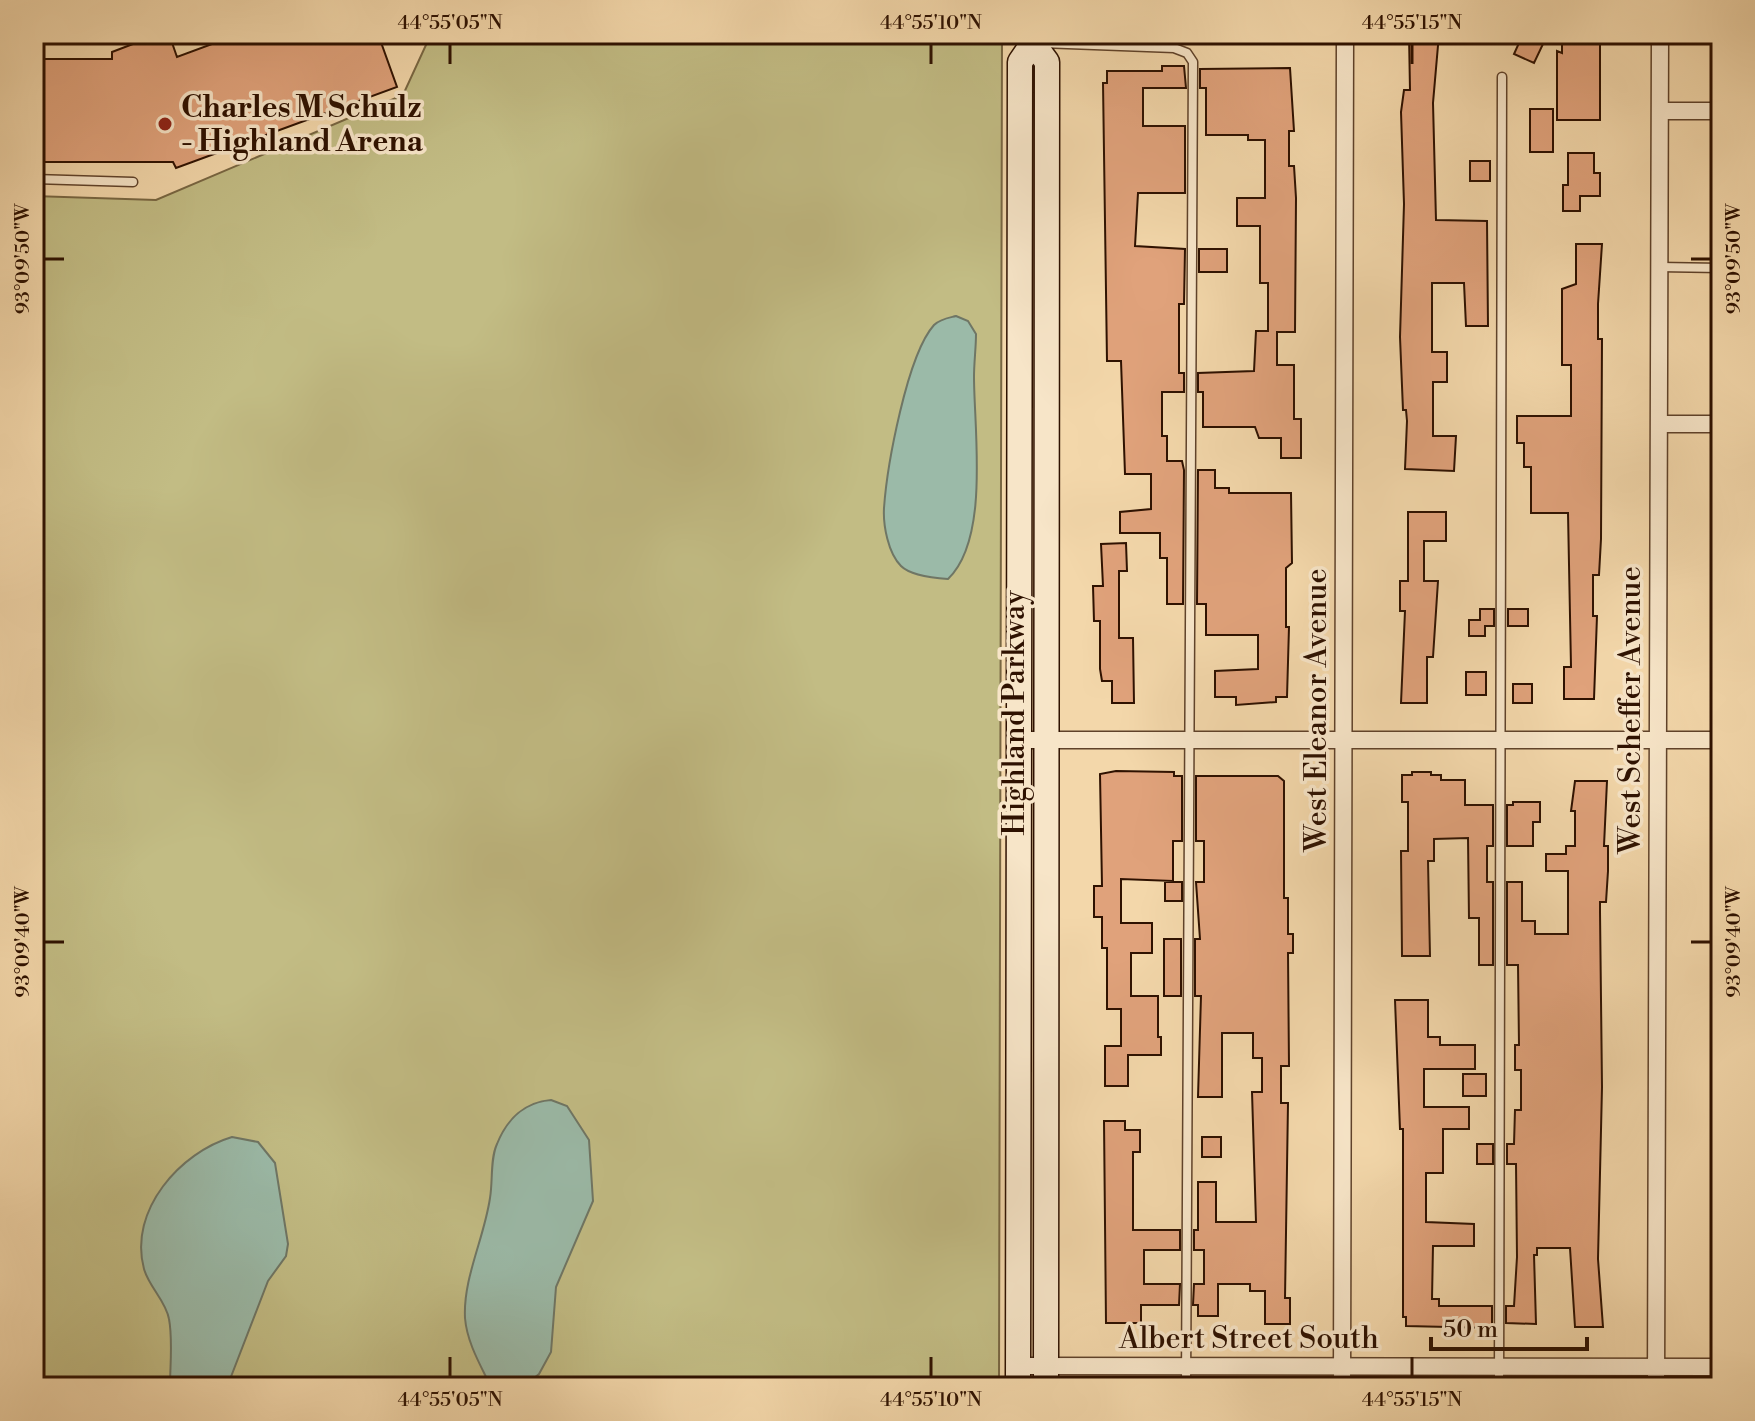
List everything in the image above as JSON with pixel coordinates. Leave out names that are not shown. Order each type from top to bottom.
[{"type":"street","name":"West Eleanor Avenue","points":[[1342,1387],[1345,34]]},
{"type":"street","name":"West Scheffer Avenue","points":[[1656,1387],[1660,34]]},
{"type":"street","name":"Highland Parkway","points":[[1033,38],[1047,62],[1046,1376]]},
{"type":"street","name":"Highland Parkway","points":[[1018,1376],[1020,62],[1033,38]]},
{"type":"street","points":[[1660,111],[1721,111]]},
{"type":"street","points":[[1659,424],[1721,424]]},
{"type":"street","points":[[1019,740],[1721,740]]},
{"type":"street","name":"Albert Street South","points":[[1018,1376],[1186,1366],[1721,1367]]},
{"type":"lane","points":[[1033,38],[1174,48],[1187,53],[1193,62],[1187,740],[1186,1387]]},
{"type":"lane","points":[[1499,1387],[1502,77]]},
{"type":"lane","points":[[34,179],[133,182]]},
{"type":"lane","points":[[1659,267],[1721,268]]},
{"type":"shaded area","points":[[431,34],[1002,34],[999,1387],[34,1387],[34,196],[156,200],[403,95]]},
{"type":"shaded area","points":[[956,316],[968,321],[976,334],[977,483],[970,538],[961,561],[948,579],[917,574],[901,566],[887,538],[884,508],[894,440],[915,360],[934,325]]},
{"type":"shaded area","points":[[551,1100],[567,1106],[589,1140],[593,1201],[556,1287],[551,1352],[539,1374],[523,1387],[491,1387],[471,1345],[466,1327],[465,1303],[490,1198],[493,1156],[501,1135],[518,1113],[533,1104]]},
{"type":"shaded area","points":[[232,1137],[258,1142],[275,1163],[288,1244],[286,1256],[268,1281],[227,1387],[170,1387],[169,1319],[144,1269],[141,1247],[144,1226],[151,1205],[178,1170],[194,1156]]},
{"type":"building","name":"Charles M Schulz - Highland Arena","points":[[159,34],[169,34],[177,57],[239,34],[378,34],[397,87],[176,168],[173,162],[34,162],[34,59],[112,59],[112,52]]},
{"type":"building","points":[[1409,34],[1439,34],[1433,103],[1436,220],[1487,221],[1488,326],[1466,326],[1464,283],[1432,283],[1432,352],[1447,352],[1447,382],[1433,382],[1433,436],[1456,436],[1454,471],[1405,469],[1407,421],[1406,410],[1403,410],[1400,337],[1404,204],[1401,112],[1404,90],[1410,90]]},
{"type":"building","points":[[1523,34],[1543,44],[1534,63],[1514,54]]},
{"type":"building","points":[[1562,40],[1600,40],[1600,120],[1557,120],[1557,51],[1562,53]]},
{"type":"building","points":[[1162,66],[1184,66],[1186,88],[1143,88],[1143,126],[1185,126],[1185,193],[1138,193],[1135,246],[1185,249],[1184,304],[1179,304],[1179,373],[1184,373],[1184,392],[1162,392],[1162,436],[1167,436],[1167,461],[1182,461],[1184,470],[1183,604],[1167,604],[1167,558],[1160,558],[1160,533],[1120,533],[1120,512],[1151,509],[1151,474],[1125,474],[1121,361],[1107,361],[1103,83],[1107,83],[1107,71],[1162,71]]},
{"type":"building","points":[[1290,68],[1294,131],[1289,131],[1289,166],[1294,166],[1296,198],[1295,332],[1277,332],[1277,365],[1294,365],[1294,419],[1301,419],[1301,458],[1281,458],[1281,438],[1259,438],[1255,427],[1203,427],[1203,392],[1198,392],[1198,373],[1254,371],[1256,331],[1268,331],[1268,283],[1260,283],[1260,226],[1237,226],[1237,198],[1265,198],[1265,140],[1248,140],[1248,135],[1206,135],[1206,88],[1200,88],[1200,69]]},
{"type":"building","points":[[1530,109],[1553,109],[1553,152],[1530,152]]},
{"type":"building","points":[[1568,153],[1594,153],[1594,173],[1600,173],[1600,196],[1580,196],[1580,211],[1563,211],[1563,185],[1568,185]]},
{"type":"building","points":[[1470,161],[1490,161],[1490,181],[1470,181]]},
{"type":"building","points":[[1576,244],[1602,244],[1598,304],[1598,339],[1602,339],[1601,539],[1599,575],[1593,575],[1593,616],[1597,616],[1594,699],[1564,699],[1564,667],[1571,667],[1568,513],[1531,513],[1531,467],[1524,467],[1524,443],[1517,443],[1517,416],[1571,416],[1571,365],[1562,365],[1562,289],[1576,284]]},
{"type":"building","points":[[1199,249],[1227,249],[1227,272],[1199,272]]},
{"type":"building","points":[[1198,470],[1215,470],[1215,488],[1229,488],[1229,493],[1291,493],[1292,563],[1286,568],[1286,627],[1289,627],[1287,697],[1276,697],[1276,702],[1236,705],[1236,697],[1215,697],[1215,671],[1258,669],[1258,635],[1206,635],[1206,604],[1197,604]]},
{"type":"building","points":[[1408,512],[1446,512],[1446,541],[1424,541],[1424,581],[1438,581],[1433,657],[1427,657],[1427,703],[1401,703],[1405,611],[1400,611],[1400,581],[1408,581]]},
{"type":"building","points":[[1126,543],[1127,571],[1119,571],[1119,638],[1133,638],[1134,703],[1112,703],[1112,681],[1102,681],[1100,669],[1100,621],[1094,621],[1093,586],[1103,586],[1101,544]]},
{"type":"building","points":[[1480,609],[1494,609],[1494,626],[1485,626],[1485,636],[1469,636],[1469,620],[1480,620]]},
{"type":"building","points":[[1508,609],[1528,609],[1528,626],[1508,626]]},
{"type":"building","points":[[1466,672],[1486,672],[1486,695],[1466,695]]},
{"type":"building","points":[[1513,684],[1532,684],[1532,703],[1513,703]]},
{"type":"building","points":[[1116,771],[1174,772],[1174,776],[1182,776],[1182,841],[1173,841],[1173,881],[1121,879],[1121,923],[1152,923],[1152,953],[1131,953],[1131,996],[1158,996],[1158,1037],[1161,1037],[1161,1055],[1128,1055],[1128,1086],[1105,1086],[1105,1046],[1121,1046],[1121,1009],[1107,1009],[1107,948],[1102,948],[1102,917],[1094,917],[1094,886],[1102,886],[1100,774]]},
{"type":"building","points":[[1412,772],[1431,772],[1431,775],[1441,775],[1441,780],[1465,780],[1465,805],[1493,805],[1493,846],[1487,846],[1487,882],[1493,882],[1493,965],[1479,965],[1479,918],[1469,918],[1468,838],[1434,839],[1434,861],[1428,861],[1430,956],[1402,956],[1401,851],[1408,851],[1408,802],[1402,802],[1402,775],[1412,775]]},
{"type":"building","points":[[1196,776],[1278,776],[1284,781],[1284,898],[1288,898],[1288,934],[1293,934],[1293,953],[1288,953],[1289,1066],[1281,1066],[1281,1103],[1288,1103],[1285,1298],[1290,1298],[1290,1324],[1265,1324],[1265,1291],[1250,1291],[1250,1284],[1218,1284],[1218,1316],[1198,1316],[1198,1305],[1193,1305],[1194,1284],[1204,1284],[1204,1250],[1194,1250],[1194,1230],[1198,1230],[1198,1182],[1216,1182],[1216,1222],[1256,1222],[1252,1092],[1262,1092],[1262,1058],[1253,1058],[1253,1033],[1222,1033],[1222,1097],[1198,1097],[1201,996],[1195,996],[1195,939],[1200,939],[1196,882],[1204,882],[1204,841],[1196,841]]},
{"type":"building","points":[[1575,781],[1607,781],[1604,846],[1608,846],[1608,871],[1606,902],[1600,902],[1602,1087],[1598,1259],[1603,1327],[1575,1327],[1570,1248],[1537,1248],[1537,1255],[1534,1255],[1536,1324],[1506,1323],[1506,1306],[1514,1306],[1517,1257],[1516,1164],[1507,1164],[1507,1144],[1514,1144],[1515,1110],[1521,1110],[1521,1070],[1515,1070],[1515,1045],[1519,1045],[1518,965],[1507,965],[1507,882],[1522,882],[1522,921],[1535,921],[1535,934],[1568,934],[1568,871],[1546,871],[1546,854],[1566,854],[1566,846],[1575,846],[1575,811],[1571,811]]},
{"type":"building","points":[[1513,802],[1540,802],[1540,822],[1533,822],[1533,846],[1507,846],[1507,805],[1513,805]]},
{"type":"building","points":[[1165,882],[1182,882],[1182,901],[1165,901]]},
{"type":"building","points":[[1164,939],[1181,939],[1181,996],[1164,996]]},
{"type":"building","points":[[1395,1000],[1428,1000],[1428,1037],[1440,1037],[1440,1045],[1475,1045],[1475,1069],[1424,1069],[1424,1107],[1469,1107],[1469,1129],[1443,1129],[1443,1173],[1426,1173],[1426,1222],[1474,1224],[1474,1246],[1433,1246],[1432,1299],[1439,1299],[1439,1306],[1492,1306],[1492,1328],[1406,1326],[1406,1317],[1403,1317],[1403,1129],[1400,1129]]},
{"type":"building","points":[[1463,1074],[1486,1074],[1486,1096],[1463,1096]]},
{"type":"building","points":[[1104,1121],[1125,1121],[1125,1130],[1140,1130],[1140,1152],[1133,1152],[1133,1230],[1180,1230],[1180,1250],[1144,1250],[1144,1284],[1180,1284],[1179,1305],[1141,1305],[1141,1323],[1106,1323]]},
{"type":"building","points":[[1202,1137],[1221,1137],[1221,1157],[1202,1157]]},
{"type":"building","points":[[1477,1144],[1493,1144],[1493,1164],[1477,1164]]},
{"type":"place","name":"Charles M Schulz - Highland Arena","points":[[165,124]]}]
